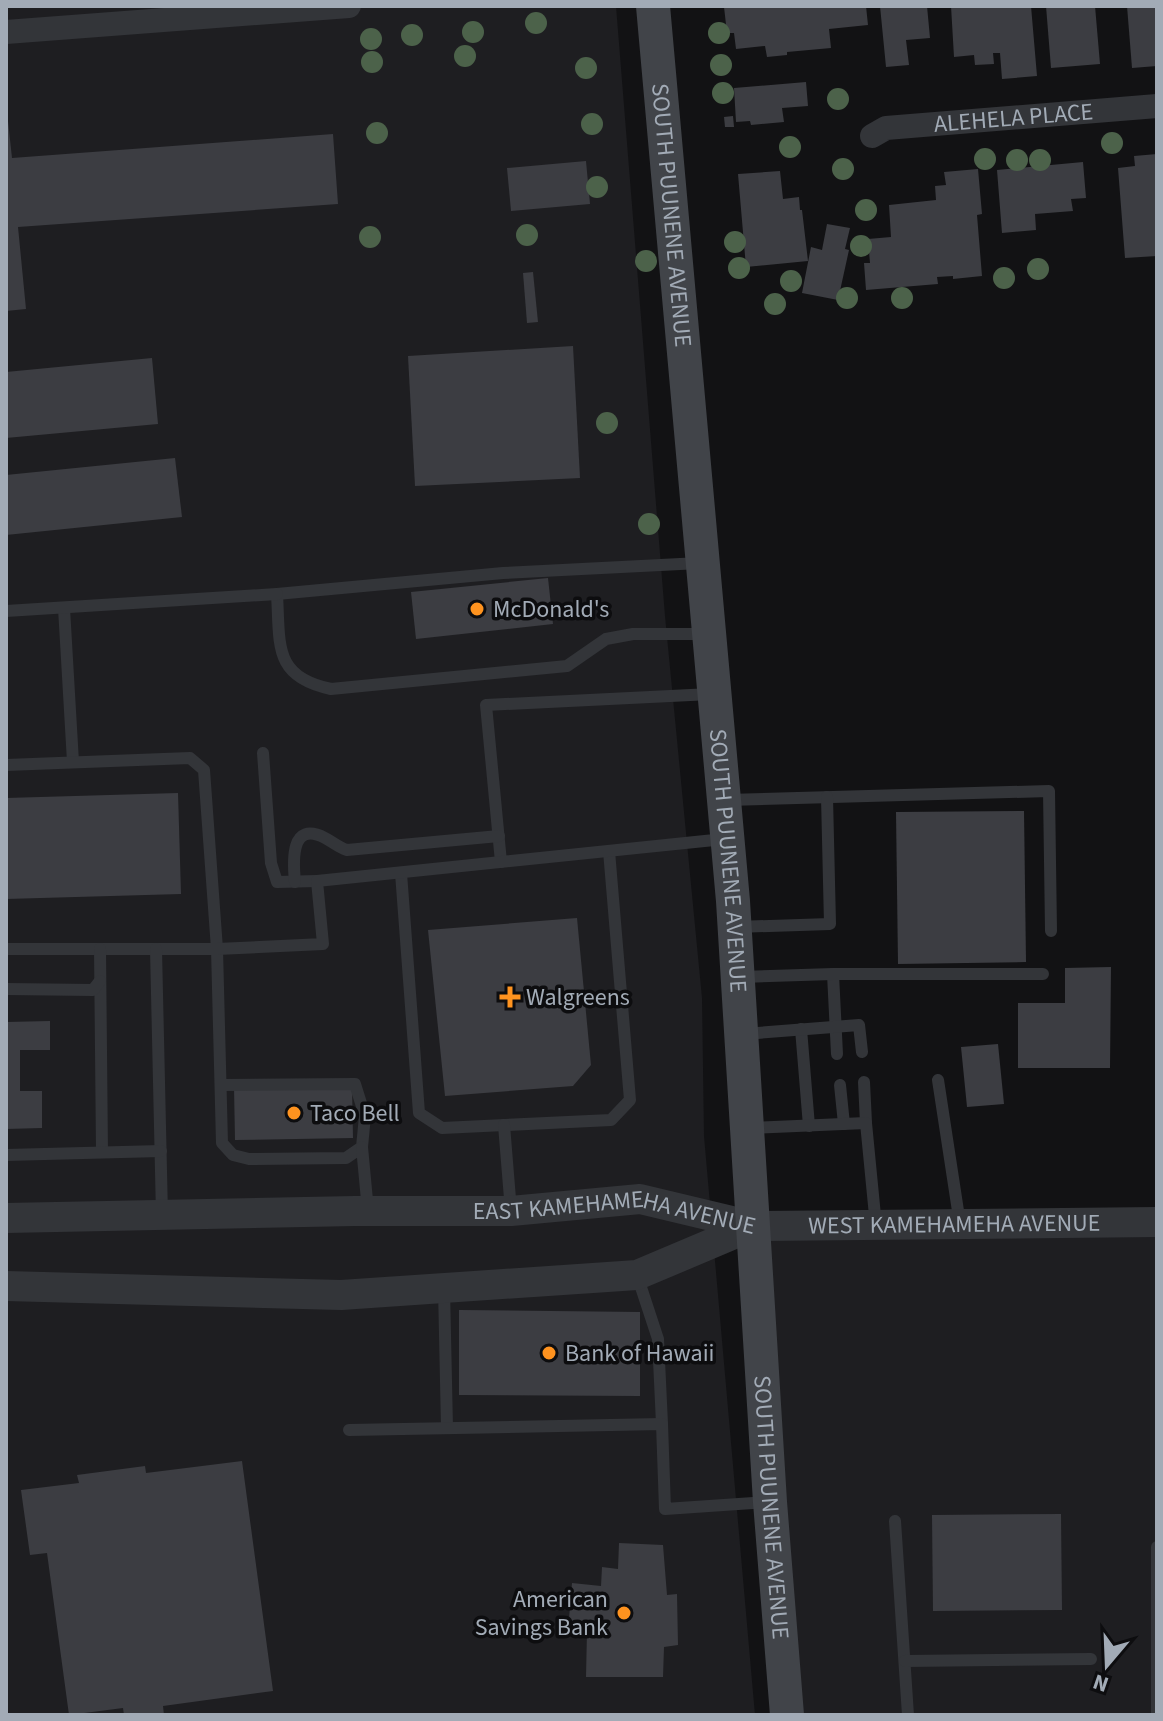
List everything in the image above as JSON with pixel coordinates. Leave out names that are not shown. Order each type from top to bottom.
[{"type":"main road","name":"SOUTH PUUNENE AVENUE","points":[[653,6],[735,927],[770,1502],[787,1715]]},
{"type":"street","points":[[6,32],[349,6]]},
{"type":"street","name":"ALEHELA PLACE","points":[[872,136],[886,128],[1157,106]]},
{"type":"street","name":"EAST KAMEHAMEHA AVENUE","points":[[6,1218],[511,1211],[640,1199],[753,1226]]},
{"type":"street","name":"WEST KAMEHAMEHA AVENUE","points":[[753,1226],[1157,1222]]},
{"type":"street","name":"EAST KAMEHAMEHA AVENUE","points":[[6,1286],[341,1295],[637,1275],[753,1226]]},
{"type":"lane","points":[[6,611],[277,594],[503,573],[704,563]]},
{"type":"lane","points":[[277,594],[281,646],[287,669],[308,684],[331,689],[567,666],[606,639],[633,634],[710,634]]},
{"type":"lane","points":[[64,608],[73,762]]},
{"type":"lane","points":[[501,862],[486,705],[714,693]]},
{"type":"lane","points":[[263,753],[271,863],[277,882],[401,873],[726,839]]},
{"type":"lane","points":[[6,765],[190,758],[204,770],[217,949],[222,1143],[233,1155],[249,1159],[346,1158],[362,1147]]},
{"type":"lane","points":[[723,800],[1049,791],[1051,931]]},
{"type":"lane","points":[[735,927],[830,924],[827,797]]},
{"type":"lane","points":[[295,882],[292,853],[296,842],[304,836],[315,835],[347,850],[499,836]]},
{"type":"lane","points":[[401,873],[419,1113],[442,1128],[611,1120],[630,1100],[609,851]]},
{"type":"lane","points":[[6,949],[217,949],[323,944],[317,881]]},
{"type":"lane","points":[[100,949],[102,1152]]},
{"type":"lane","points":[[156,949],[162,1215]]},
{"type":"lane","points":[[833,974],[837,1054]]},
{"type":"lane","points":[[738,978],[833,974],[1043,974]]},
{"type":"lane","points":[[6,989],[93,990],[100,981]]},
{"type":"lane","points":[[741,1034],[859,1025],[862,1052]]},
{"type":"lane","points":[[801,1029],[809,1126]]},
{"type":"lane","points":[[938,1080],[960,1224]]},
{"type":"lane","points":[[864,1082],[876,1226]]},
{"type":"lane","points":[[222,1085],[355,1084],[365,1116],[362,1147],[368,1211]]},
{"type":"lane","points":[[840,1085],[844,1124]]},
{"type":"lane","points":[[746,1128],[866,1123]]},
{"type":"lane","points":[[504,1125],[511,1211]]},
{"type":"lane","points":[[6,1155],[161,1151]]},
{"type":"lane","points":[[637,1275],[658,1339],[665,1509],[770,1502]]},
{"type":"lane","points":[[444,1288],[447,1428]]},
{"type":"lane","points":[[349,1430],[662,1424]]},
{"type":"lane","points":[[895,1521],[908,1715]]},
{"type":"lane","points":[[1157,1547],[1157,1715]]},
{"type":"lane","points":[[905,1661],[1091,1659]]},
{"type":"shaded area","points":[[6,6],[616,6],[665,616],[702,998],[704,1136],[755,1715],[6,1715]]},
{"type":"shaded area","points":[[753,1226],[1157,1232],[1157,1715],[787,1715]]},
{"type":"building","points":[[866,6],[868,25],[829,29],[831,48],[767,57],[765,46],[736,49],[734,33],[727,33],[724,7]]},
{"type":"building","points":[[880,6],[927,6],[930,38],[906,40],[909,65],[886,67]]},
{"type":"building","points":[[951,6],[1031,6],[1037,76],[1002,79],[1000,53],[993,53],[994,64],[975,65],[974,55],[954,57]]},
{"type":"building","points":[[1046,6],[1095,6],[1100,64],[1051,68]]},
{"type":"building","points":[[1127,6],[1157,6],[1157,66],[1132,68]]},
{"type":"building","points":[[806,82],[808,106],[782,108],[784,122],[751,125],[750,121],[736,122],[734,88]]},
{"type":"building","points":[[733,116],[734,127],[725,127],[724,117]]},
{"type":"building","points":[[6,121],[12,158],[333,134],[338,204],[18,227],[26,309],[6,311]]},
{"type":"building","points":[[1157,154],[1157,256],[1125,258],[1118,168],[1135,166],[1134,156]]},
{"type":"building","points":[[586,161],[590,204],[511,211],[507,168]]},
{"type":"building","points":[[1083,162],[1086,198],[1071,199],[1073,211],[1035,214],[1036,230],[1002,233],[997,170]]},
{"type":"building","points":[[978,169],[982,214],[977,215],[982,276],[937,277],[938,284],[866,290],[864,263],[870,263],[868,239],[891,237],[889,205],[936,200],[935,186],[946,185],[944,172]]},
{"type":"building","points":[[780,171],[783,199],[799,197],[808,261],[746,267],[738,174]]},
{"type":"building","points":[[827,224],[850,228],[845,249],[849,250],[838,300],[802,293],[811,247],[822,250]]},
{"type":"building","points":[[533,272],[538,322],[527,323],[523,273]]},
{"type":"building","points":[[573,346],[580,478],[415,486],[408,356]]},
{"type":"building","points":[[152,358],[158,424],[6,438],[6,372]]},
{"type":"building","points":[[175,458],[182,517],[6,535],[6,475]]},
{"type":"building","points":[[548,578],[553,624],[416,639],[411,592]]},
{"type":"building","points":[[178,793],[181,894],[6,899],[6,798]]},
{"type":"building","points":[[1024,811],[1026,962],[898,964],[896,812]]},
{"type":"building","name":"Walgreens","points":[[577,918],[591,1065],[573,1086],[445,1096],[428,930]]},
{"type":"building","points":[[1111,967],[1110,1068],[1018,1068],[1018,1003],[1065,1003],[1065,968]]},
{"type":"building","points":[[50,1021],[50,1050],[20,1050],[20,1091],[42,1091],[42,1128],[6,1129],[6,1022]]},
{"type":"building","points":[[998,1044],[1004,1104],[967,1107],[961,1047]]},
{"type":"building","name":"Taco Bell","points":[[352,1086],[353,1138],[235,1140],[234,1087]]},
{"type":"building","name":"Bank of Hawaii","points":[[459,1310],[640,1312],[640,1396],[459,1395]]},
{"type":"building","points":[[242,1461],[273,1691],[163,1706],[164,1715],[124,1715],[123,1708],[69,1715],[47,1553],[30,1555],[21,1490],[79,1483],[77,1475],[145,1466],[146,1473]]},
{"type":"building","points":[[1061,1514],[1062,1610],[933,1611],[932,1515]]},
{"type":"building","name":"American Savings Bank","points":[[619,1543],[663,1545],[667,1595],[677,1594],[678,1645],[664,1647],[663,1677],[586,1677],[587,1631],[568,1630],[572,1583],[601,1586],[602,1567],[618,1569]]},
{"type":"place","name":"McDonald's","points":[[477,609]]},
{"type":"place","name":"Walgreens","points":[[510,997]]},
{"type":"place","name":"Taco Bell","points":[[294,1113]]},
{"type":"place","name":"Bank of Hawaii","points":[[549,1353]]},
{"type":"place","name":"American Savings Bank","points":[[624,1613]]}]
